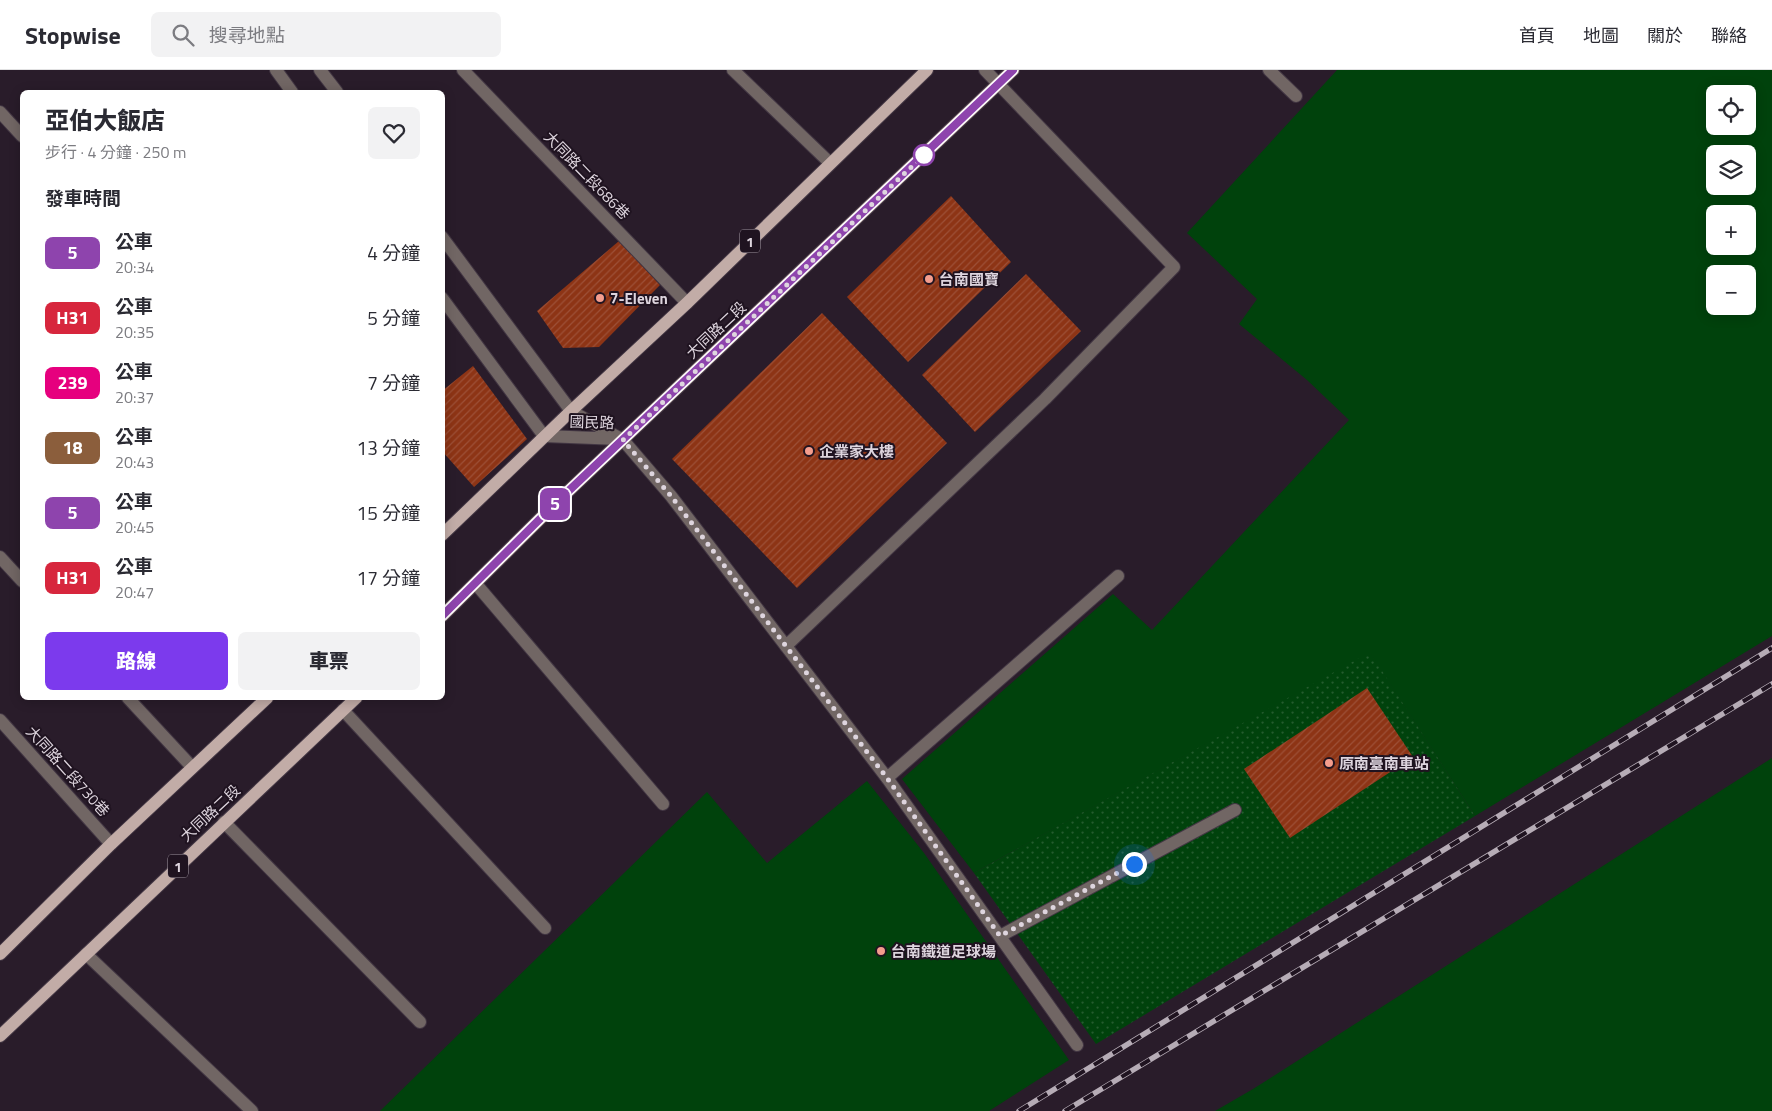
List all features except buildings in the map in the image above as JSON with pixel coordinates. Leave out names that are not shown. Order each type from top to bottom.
[{"type":"main road","name":"1","points":[[445,532],[544,436],[687,303],[927,70]]},
{"type":"main road","name":"大同路二段","points":[[445,613],[559,500],[1013,70]]},
{"type":"main road","points":[[0,954],[111,844],[266,700]]},
{"type":"main road","name":"大同路二段","points":[[0,1036],[354,700]]},
{"type":"street","points":[[276,70],[291,90]]},
{"type":"street","points":[[320,70],[335,90]]},
{"type":"street","name":"大同路二段686巷","points":[[463,70],[687,303]]},
{"type":"street","points":[[733,70],[830,163]]},
{"type":"street","points":[[786,646],[1045,399],[1174,267],[985,70]]},
{"type":"street","points":[[1269,70],[1296,96]]},
{"type":"street","points":[[0,112],[20,134]]},
{"type":"street","name":"國民路","points":[[445,241],[571,411],[623,440]]},
{"type":"street","points":[[445,302],[544,436]]},
{"type":"street","name":"國民路","points":[[544,436],[623,440]]},
{"type":"street","points":[[623,440],[671,496],[887,778],[1077,1045]]},
{"type":"street","points":[[0,557],[20,580]]},
{"type":"street","points":[[887,778],[1118,576]]},
{"type":"street","points":[[476,584],[663,804]]},
{"type":"street","points":[[130,700],[192,767]]},
{"type":"street","points":[[343,710],[545,928]]},
{"type":"street","name":"大同路二段730巷","points":[[0,720],[111,844]]},
{"type":"street","points":[[1000,936],[1235,810]]},
{"type":"street","points":[[224,822],[420,1022]]},
{"type":"street","points":[[86,954],[252,1111]]},
{"type":"green space","points":[[1337,70],[1772,70],[1772,636],[1475,816],[1370,653],[974,873],[902,779],[1113,594],[1152,630],[1349,420],[1307,380],[1239,324],[1257,299],[1187,233]]},
{"type":"green space","points":[[1370,652],[1475,816],[1096,1044],[974,873]]},
{"type":"green space","points":[[1772,758],[1772,1111],[1215,1111],[1253,1089]]},
{"type":"green space","points":[[867,781],[924,853],[1069,1060],[989,1111],[380,1111],[707,792],[767,863]]},
{"type":"railway","points":[[1019,1111],[1772,648]]},
{"type":"railway","points":[[1065,1111],[1772,684]]},
{"type":"bus line","name":"5","points":[[445,613],[559,500],[1013,70]]},
{"type":"place","name":"台南國寶","points":[[929,279]]},
{"type":"place","name":"7-Eleven","points":[[600,298]]},
{"type":"place","name":"企業家大樓","points":[[809,451]]},
{"type":"place","name":"原南臺南車站","points":[[1329,763]]},
{"type":"place","name":"台南鐵道足球場","points":[[881,951]]},
{"type":"route","points":[[924,155],[623,440],[671,496],[887,778],[1000,936],[1134,864]]}]
